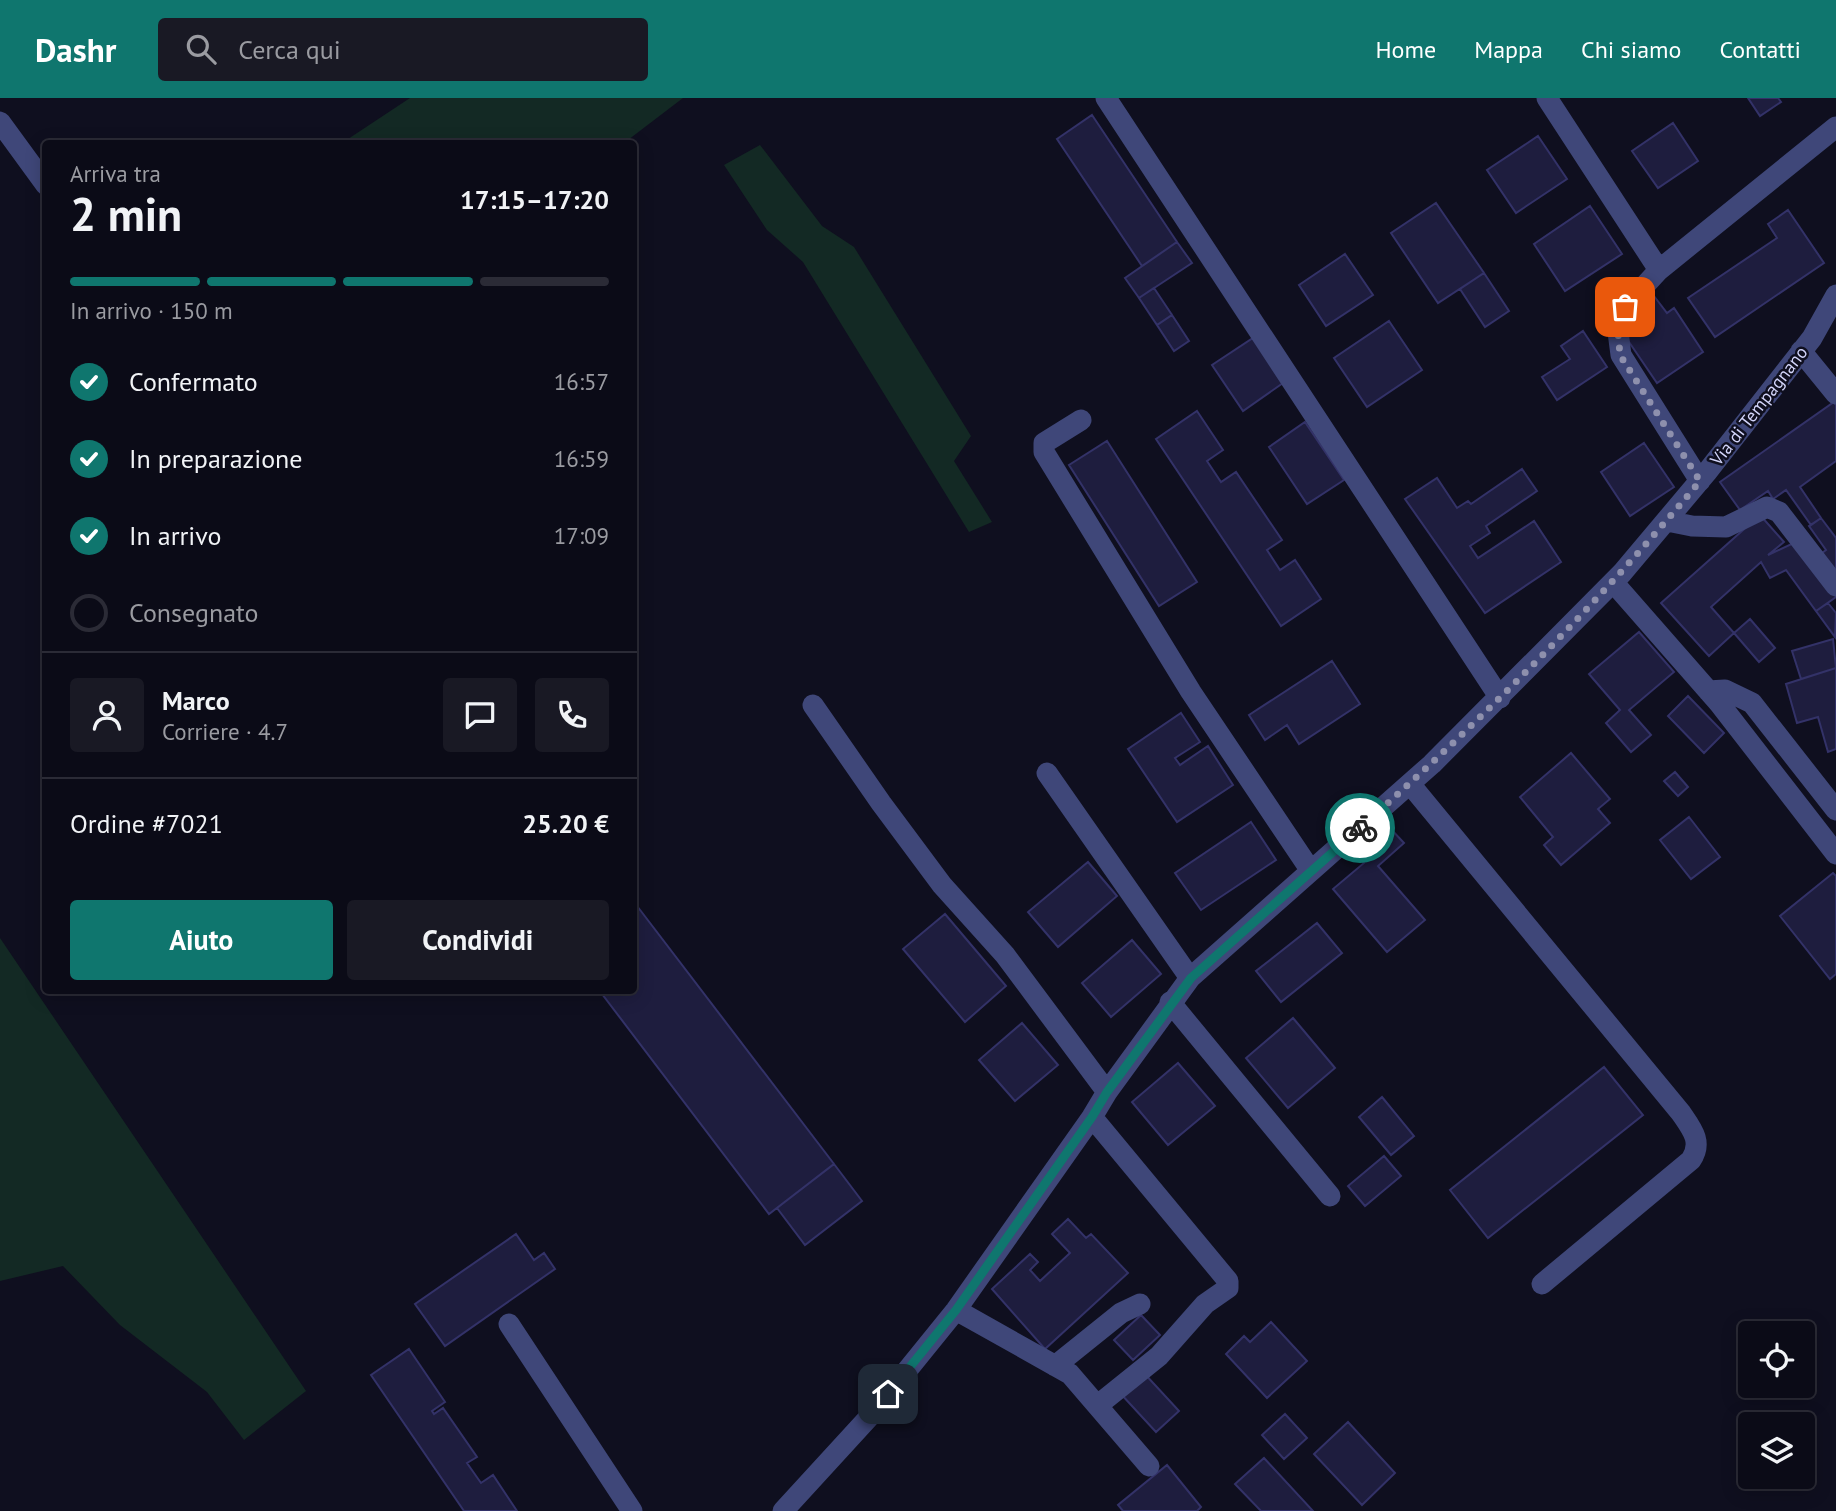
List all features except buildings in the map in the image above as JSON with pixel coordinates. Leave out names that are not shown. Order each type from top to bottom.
[{"type":"street","points":[[1106,98],[1500,698]]},
{"type":"street","points":[[1547,98],[1659,270]]},
{"type":"street","points":[[0,122],[42,180]]},
{"type":"street","points":[[1700,481],[1620,355],[1618,332],[1625,307],[1659,270],[1836,127]]},
{"type":"street","name":"Via di Tempagnano","points":[[783,1511],[871,1415],[956,1310],[1170,1002],[1191,978],[1410,783],[1500,698],[1613,582],[1700,481],[1801,351],[1836,295]]},
{"type":"street","points":[[1801,351],[1836,394]]},
{"type":"street","points":[[1081,420],[1044,443],[1044,452],[1191,692],[1311,871]]},
{"type":"street","points":[[1667,520],[1692,526],[1726,527],[1767,507],[1779,512],[1836,586]]},
{"type":"street","points":[[1613,582],[1707,691],[1836,854]]},
{"type":"street","points":[[1707,691],[1726,691],[1752,703],[1836,810]]},
{"type":"street","points":[[813,705],[942,885],[1005,955],[1107,1092]]},
{"type":"street","points":[[1047,773],[1191,978]]},
{"type":"street","points":[[1410,783],[1681,1113],[1698,1142],[1691,1160],[1542,1284]]},
{"type":"street","points":[[1170,1002],[1329,1196]]},
{"type":"street","points":[[1092,1117],[1228,1281],[1228,1288],[1205,1304],[1159,1356],[1098,1405]]},
{"type":"street","points":[[1055,1366],[1121,1312],[1140,1304]]},
{"type":"street","points":[[956,1310],[1070,1374],[1149,1466]]},
{"type":"street","points":[[509,1324],[632,1511]]},
{"type":"green space","points":[[410,98],[683,98],[628,140],[347,140]]},
{"type":"green space","points":[[760,145],[822,226],[854,247],[971,436],[954,461],[992,522],[969,532],[803,262],[767,230],[724,165]]},
{"type":"green space","points":[[0,938],[306,1391],[244,1440],[207,1392],[120,1325],[63,1266],[0,1281]]},
{"type":"way so far","points":[[1360,828],[1433,764],[1576,621],[1622,573],[1700,481],[1620,355],[1618,332],[1625,307]]},
{"type":"route","points":[[888,1394],[956,1310],[1170,1002],[1191,978],[1360,828]]}]
